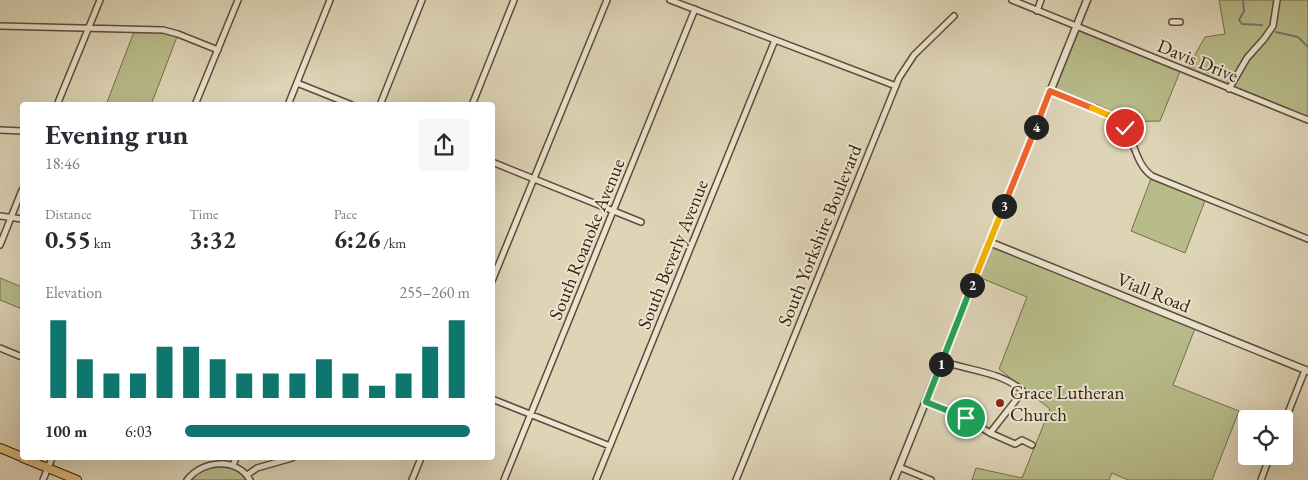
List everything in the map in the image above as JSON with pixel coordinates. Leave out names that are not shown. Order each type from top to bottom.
[{"type":"main road","points":[[0,448],[20,456]]},
{"type":"main road","points":[[30,460],[77,480]]},
{"type":"street","points":[[58,102],[100,0]]},
{"type":"street","points":[[196,102],[238,0]]},
{"type":"street","points":[[289,102],[330,0]]},
{"type":"street","points":[[381,102],[422,0]]},
{"type":"street","points":[[473,102],[514,0]]},
{"type":"street","points":[[495,274],[607,0]]},
{"type":"street","points":[[670,0],[896,86]]},
{"type":"street","name":"Davis Drive","points":[[1012,0],[1308,120]]},
{"type":"street","points":[[1038,11],[1041,0]]},
{"type":"street","points":[[894,480],[1087,0]]},
{"type":"street","points":[[1230,89],[1247,58],[1273,26],[1277,0]]},
{"type":"street","name":"South Roanoke Avenue","points":[[504,480],[695,9]]},
{"type":"street","name":"South Yorkshire Boulevard","points":[[736,480],[903,71],[914,55],[954,16]]},
{"type":"street","points":[[1172,22],[1180,22]]},
{"type":"street","points":[[0,26],[163,30],[218,50]]},
{"type":"street","name":"South Beverly Avenue","points":[[596,480],[775,40]]},
{"type":"street","points":[[297,83],[344,102]]},
{"type":"street","points":[[1050,91],[1111,116],[1120,122],[1125,128],[1141,165],[1152,176],[1308,239]]},
{"type":"street","points":[[0,130],[20,131]]},
{"type":"street","points":[[495,163],[641,222]]},
{"type":"street","points":[[0,245],[20,195]]},
{"type":"street","points":[[0,216],[20,219]]},
{"type":"street","name":"Viall Road","points":[[989,242],[1307,370]]},
{"type":"street","points":[[0,348],[20,356]]},
{"type":"street","points":[[942,361],[1002,377],[1023,391],[990,433]]},
{"type":"street","points":[[1290,410],[1307,370]]},
{"type":"street","points":[[495,400],[610,446]]},
{"type":"street","points":[[926,402],[966,418],[990,433],[1014,444],[1022,440],[1032,445]]},
{"type":"street","points":[[43,480],[51,460]]},
{"type":"street","points":[[187,480],[199,469],[217,460],[233,465],[248,478],[257,468],[285,460]]},
{"type":"street","points":[[233,465],[235,460]]},
{"type":"street","points":[[412,480],[420,460]]},
{"type":"street","points":[[1261,480],[1267,465]]},
{"type":"street","points":[[899,467],[931,480]]},
{"type":"green space","points":[[1219,0],[1308,0],[1308,120],[1186,71],[1205,37],[1225,34]]},
{"type":"green space","points":[[1076,27],[1181,69],[1160,121],[1120,122],[1115,118],[1050,91]]},
{"type":"green space","points":[[135,29],[178,34],[152,102],[107,102]]},
{"type":"green space","points":[[1152,176],[1206,198],[1185,253],[1131,231]]},
{"type":"green space","points":[[989,242],[1196,326],[1173,385],[1238,411],[1212,480],[1128,480],[1112,473],[1109,480],[972,480],[976,468],[1022,478],[1050,409],[999,369],[1027,297],[976,276]]},
{"type":"green space","points":[[0,278],[20,286],[20,308],[0,300]]},
{"type":"green space","points":[[229,464],[250,480],[187,480],[199,469]]},
{"type":"waterway","points":[[1243,0],[1244,11],[1239,20],[1242,24],[1262,25]]},
{"type":"waterway","points":[[1276,32],[1298,37],[1308,47]]},
{"type":"place","name":"Grace Lutheran Church","points":[[1000,403]]},
{"type":"route","points":[[966,418],[926,402],[1050,91],[1111,116],[1125,128]]}]
